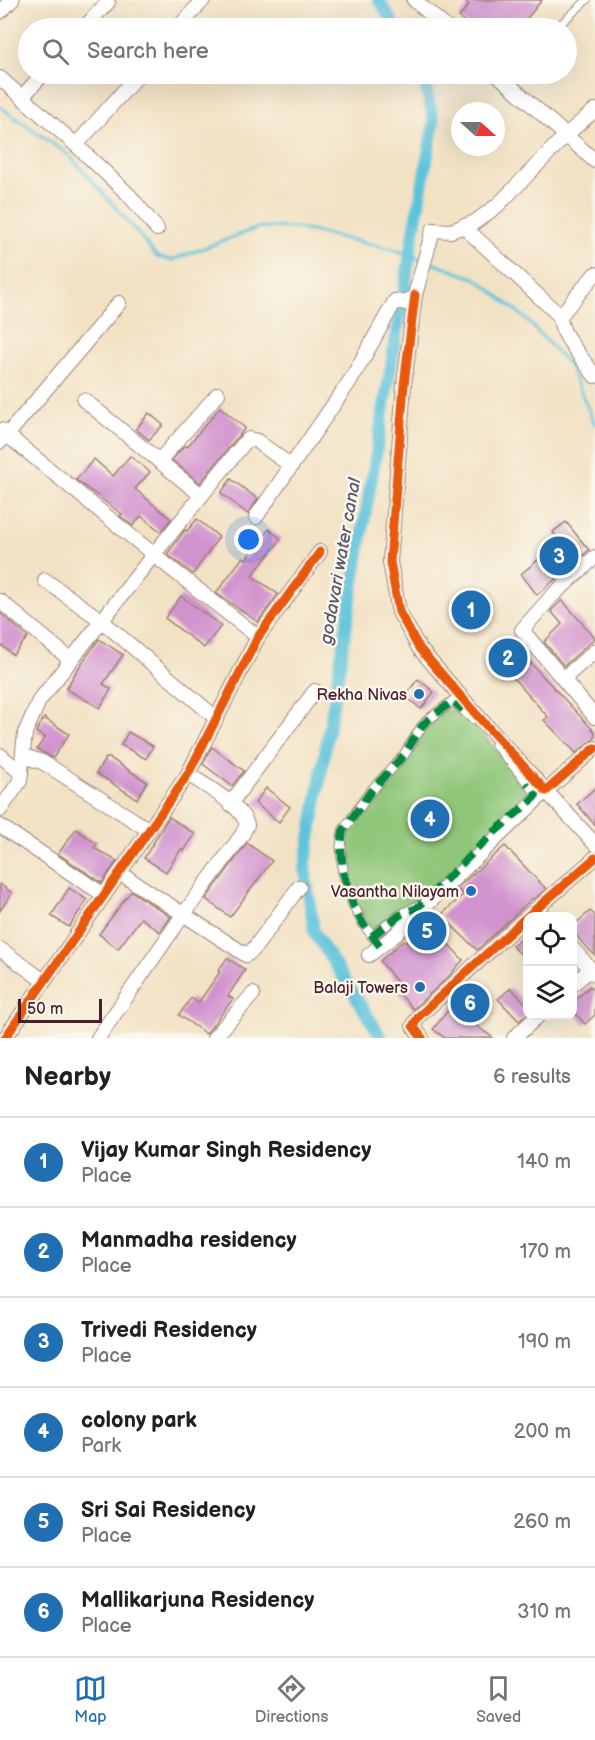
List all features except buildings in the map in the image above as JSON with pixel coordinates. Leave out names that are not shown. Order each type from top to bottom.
[{"type":"street","points":[[0,12],[12,0]]},
{"type":"street","points":[[187,18],[203,0]]},
{"type":"street","points":[[414,0],[435,18]]},
{"type":"street","points":[[93,18],[108,2]]},
{"type":"street","points":[[0,78],[129,195],[158,229]]},
{"type":"street","points":[[22,97],[34,84]]},
{"type":"street","points":[[76,145],[130,84]]},
{"type":"street","points":[[512,84],[595,161]]},
{"type":"street","points":[[256,517],[406,300],[434,230],[450,231],[475,222],[498,205],[566,135],[595,110]]},
{"type":"street","points":[[463,226],[560,316]]},
{"type":"street","points":[[595,274],[560,316],[560,322],[574,348],[595,376]]},
{"type":"street","points":[[406,300],[404,385],[390,562],[399,612],[419,648],[474,713],[595,844]]},
{"type":"street","points":[[119,303],[2,435],[258,637]]},
{"type":"street","points":[[159,461],[218,394]]},
{"type":"street","points":[[84,400],[201,495]]},
{"type":"street","points":[[0,810],[20,781],[25,733],[39,701],[245,442],[249,439],[257,441],[291,466]]},
{"type":"street","points":[[5,1038],[189,774],[258,637],[320,552]]},
{"type":"street","points":[[595,557],[552,596],[522,630],[595,717]]},
{"type":"street","points":[[45,580],[102,621],[216,718]]},
{"type":"street","points":[[0,601],[71,660]]},
{"type":"street","points":[[563,679],[595,651]]},
{"type":"street","points":[[231,804],[315,691]]},
{"type":"street","points":[[453,701],[478,723],[536,795],[417,908],[400,915],[374,946],[353,905],[343,872],[341,846],[343,831],[371,791],[404,755],[422,726],[453,701]]},
{"type":"street","points":[[374,946],[395,935],[546,791],[595,748]]},
{"type":"street","points":[[0,755],[21,773]]},
{"type":"street","points":[[23,756],[42,762],[150,830]]},
{"type":"street","points":[[98,1038],[247,825],[242,815],[231,804],[189,774]]},
{"type":"street","points":[[0,826],[104,896]]},
{"type":"street","points":[[541,912],[595,858]]},
{"type":"street","points":[[120,873],[246,955],[253,950],[299,886]]},
{"type":"street","points":[[422,1038],[413,1026],[419,1016],[523,927]]},
{"type":"street","points":[[0,949],[44,981]]},
{"type":"street","points":[[577,953],[593,971],[577,982]]},
{"type":"street","points":[[214,1038],[253,994]]},
{"type":"street","points":[[514,1038],[534,1020]]},
{"type":"lane","points":[[567,18],[586,0]]},
{"type":"green space","points":[[452,710],[475,726],[534,793],[496,827],[463,862],[432,888],[419,905],[373,933],[358,906],[345,873],[347,833],[362,808],[399,768],[419,736],[443,711]]},
{"type":"waterway","name":"godavari water canal","points":[[378,0],[390,18]]},
{"type":"waterway","name":"godavari water canal","points":[[382,1038],[314,932],[305,868],[434,122],[425,84]]},
{"type":"waterway","points":[[0,107],[69,155],[157,257],[172,260],[260,227],[297,228],[397,250],[420,259]]},
{"type":"waterway","points":[[429,262],[477,279],[523,316],[569,365],[595,424]]},
{"type":"marked path","points":[[380,946],[362,922],[353,905],[343,872],[341,846],[343,831],[371,791],[404,755],[422,726],[453,701],[463,710]]},
{"type":"marked path","points":[[372,936],[400,915],[417,908],[491,835],[532,800],[536,795],[535,791],[527,782]]},
{"type":"cycle path","points":[[415,295],[404,385],[390,562],[399,612],[419,648],[546,791],[595,748]]},
{"type":"cycle path","points":[[5,1038],[188,774],[258,637],[320,552]]},
{"type":"cycle path","points":[[422,1038],[413,1026],[419,1016],[595,858]]},
{"type":"place","name":"Trivedi Residency","points":[[559,556]]},
{"type":"place","name":"Vijay Kumar Singh Residency","points":[[471,610]]},
{"type":"place","name":"Manmadha residency","points":[[508,658]]},
{"type":"place","name":"Rekha Nivas","points":[[419,694]]},
{"type":"place","name":"colony park","points":[[430,819]]},
{"type":"place","name":"Vasantha Nilayam","points":[[471,891]]},
{"type":"place","name":"Sri Sai Residency","points":[[427,931]]},
{"type":"place","name":"Balaji Towers","points":[[420,987]]},
{"type":"place","name":"Mallikarjuna Residency","points":[[470,1003]]}]
